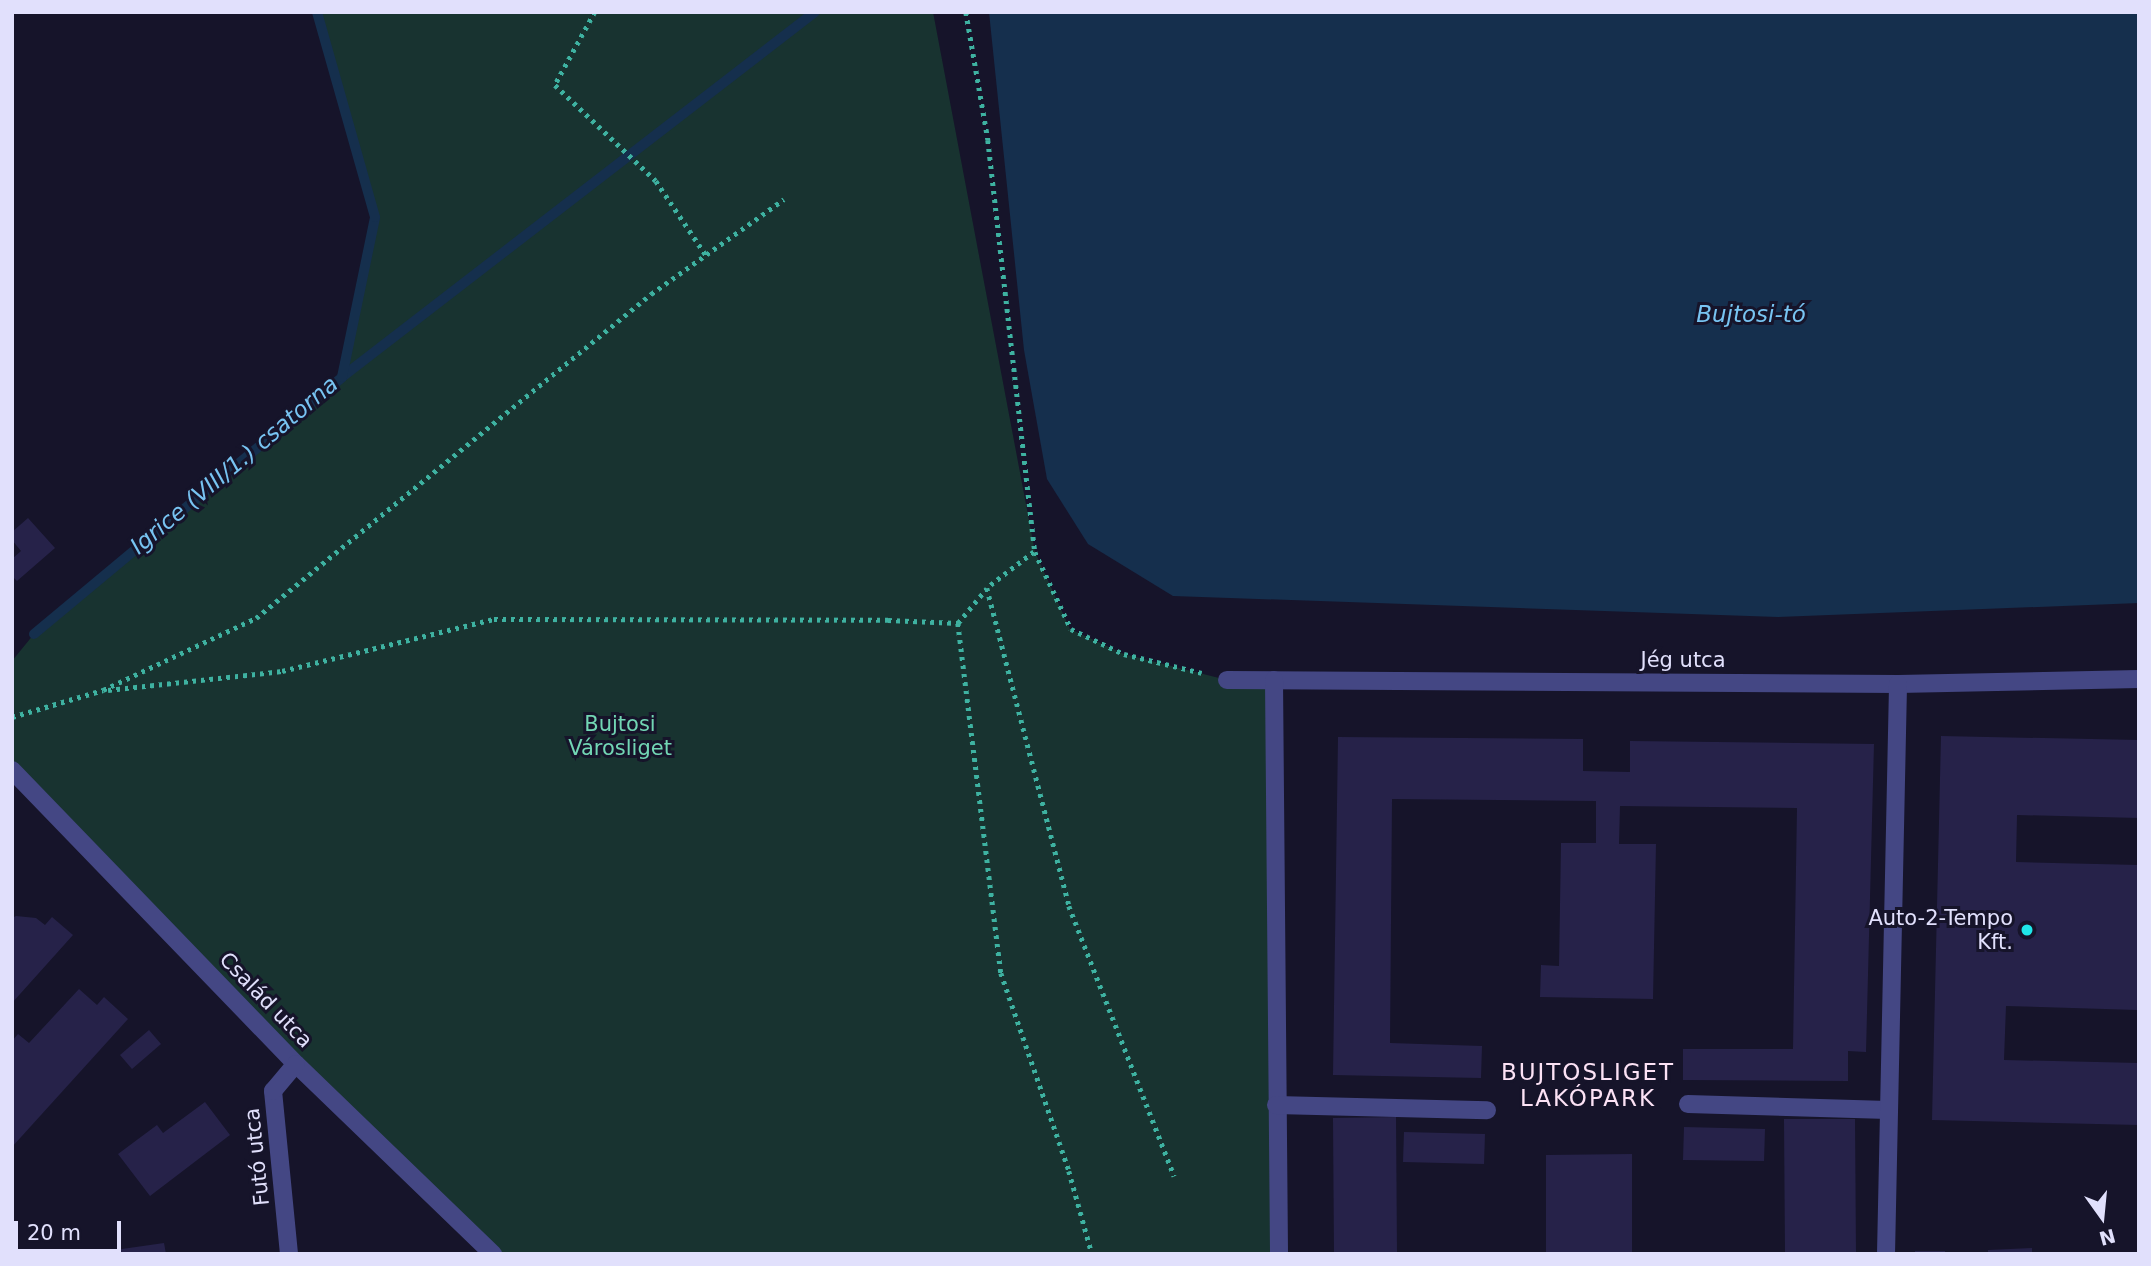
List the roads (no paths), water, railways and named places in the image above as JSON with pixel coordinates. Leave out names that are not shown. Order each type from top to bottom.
[{"type":"street","name":"Jég utca","points":[[1227,680],[1898,684],[2139,679]]},
{"type":"street","points":[[1274,680],[1279,1254]]},
{"type":"street","points":[[1886,1254],[1898,684]]},
{"type":"street","name":"Család utca","points":[[13,773],[296,1064],[493,1254]]},
{"type":"street","name":"Futó utca","points":[[289,1254],[273,1091],[296,1064]]},
{"type":"street","points":[[1688,1104],[1888,1110]]},
{"type":"street","points":[[1276,1105],[1487,1110]]},
{"type":"water","name":"Bujtosi-tó","points":[[989,12],[2139,12],[2139,603],[1778,617],[1173,596],[1088,544],[1047,479],[1024,350]]},
{"type":"waterway","name":"Igrice (VIII/1.) csatorna","points":[[34,634],[342,377],[375,217],[317,12]]},
{"type":"waterway","points":[[342,377],[815,12]]},
{"type":"place","name":"Auto-2-Tempo Kft.","points":[[2027,930]]},
{"type":"district","name":"BUJTOSLIGET LAKÓPARK","points":[[1588,1085]]},
{"type":"park label","name":"Bujtosi Városliget","points":[[620,736]]}]
